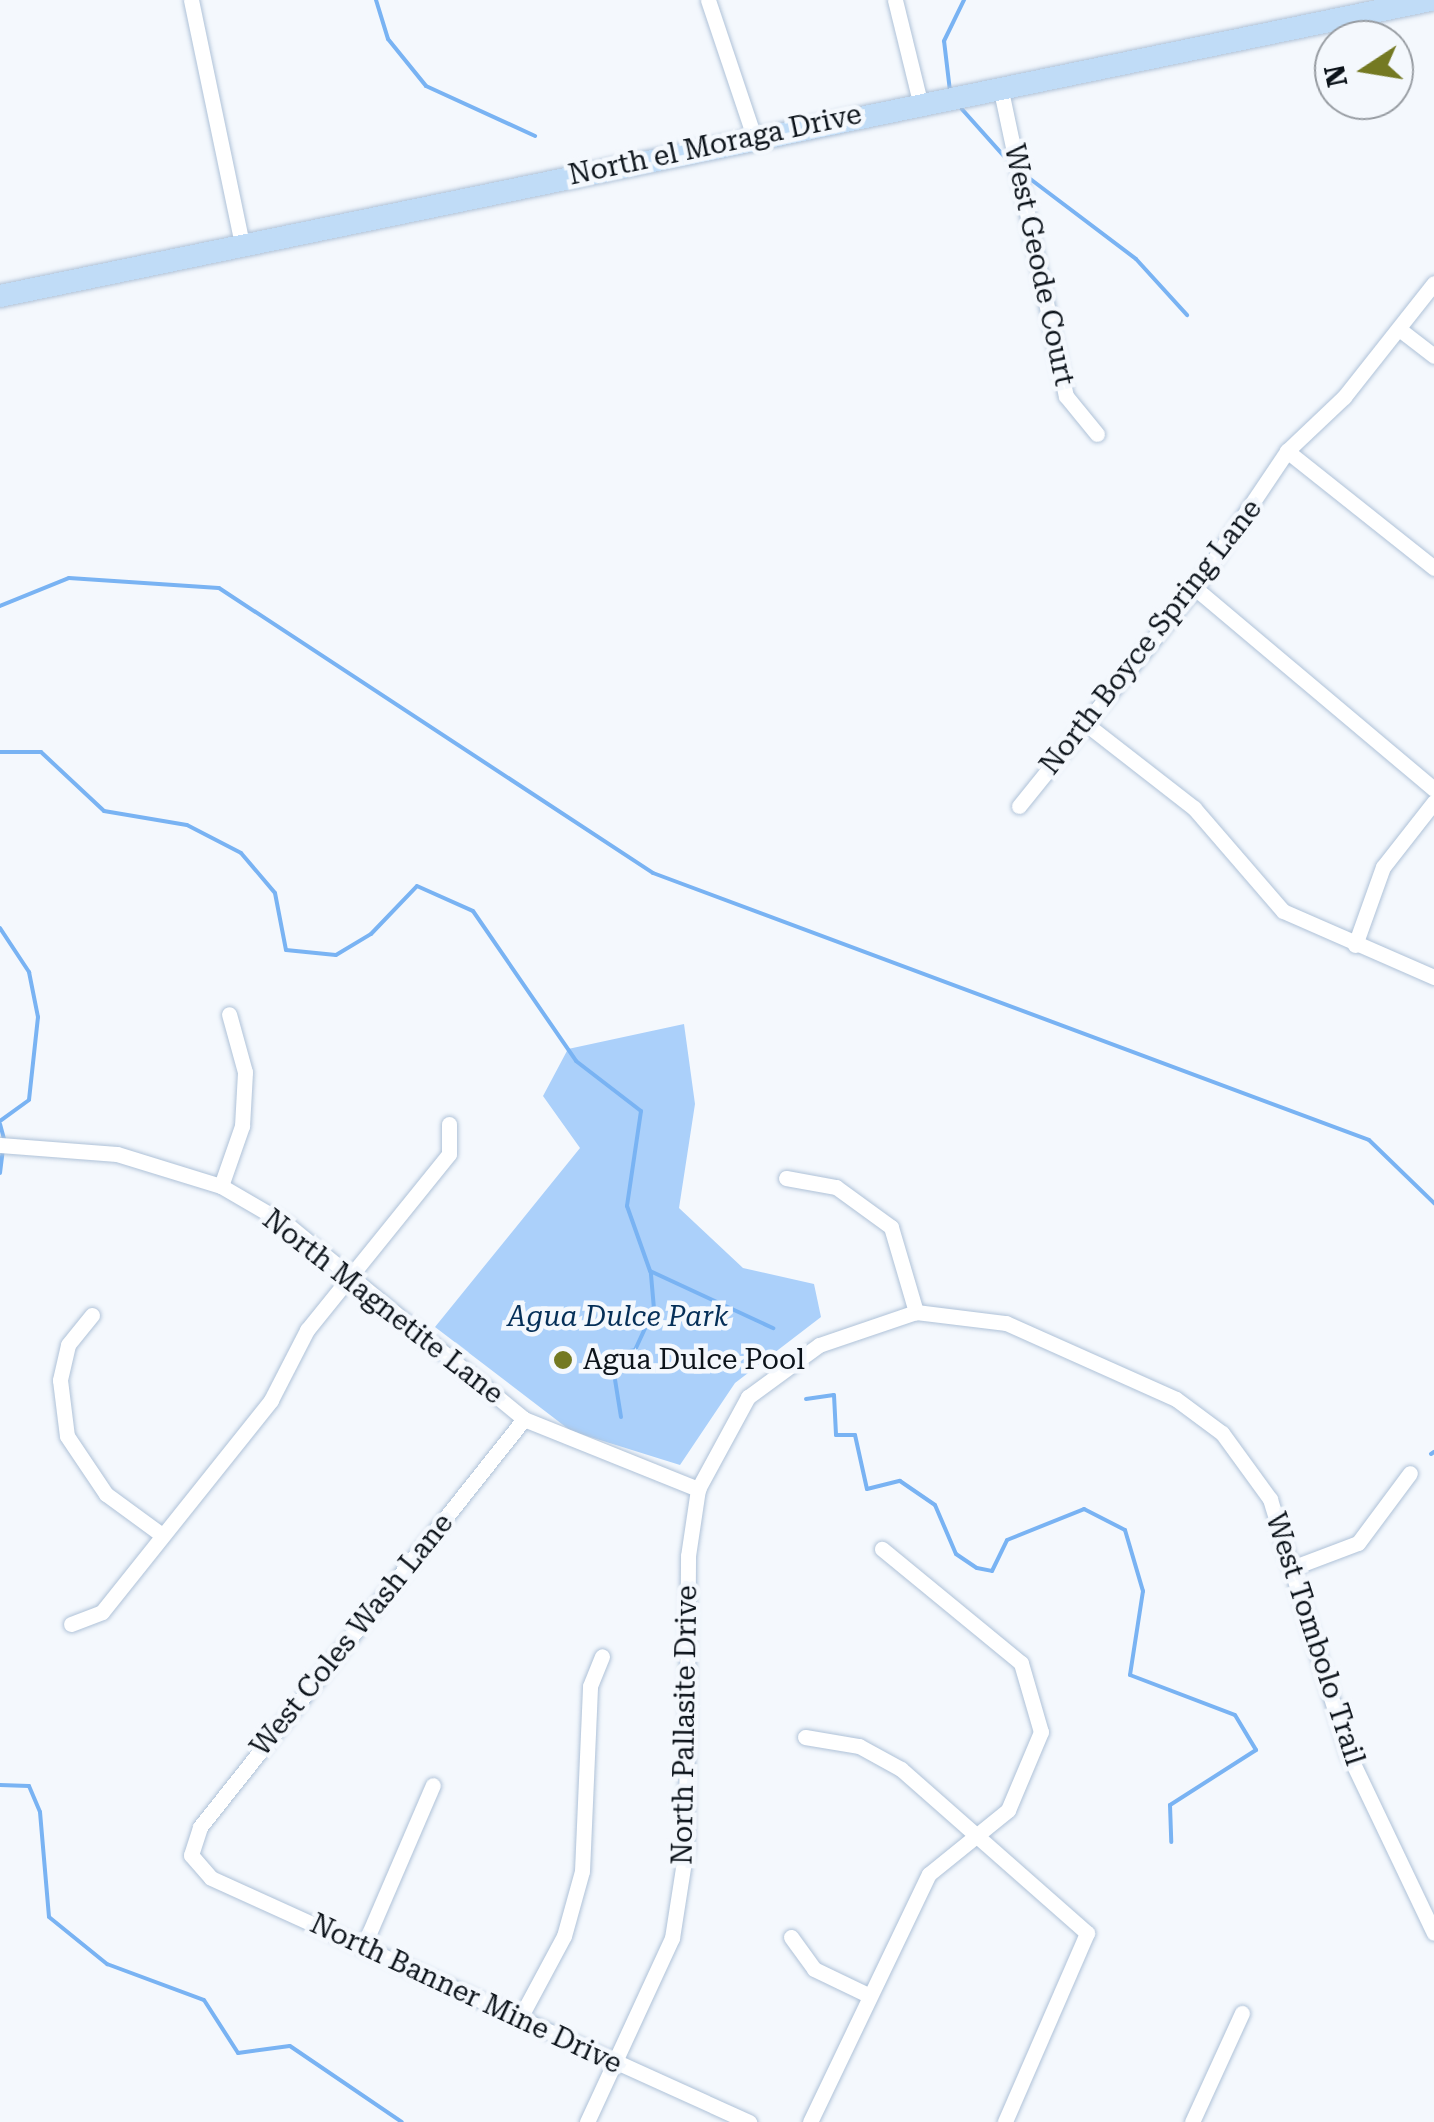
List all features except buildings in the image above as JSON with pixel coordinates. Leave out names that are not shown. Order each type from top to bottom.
[{"type":"street","points":[[191,0],[242,244]]},
{"type":"street","points":[[708,0],[754,138]]},
{"type":"street","points":[[895,0],[920,102]]},
{"type":"street","name":"North el Moraga Drive","points":[[0,296],[920,102],[1431,0]]},
{"type":"street","name":"West Geode Court","points":[[1000,86],[1066,396],[1097,434]]},
{"type":"street","name":"North Boyce Spring Lane","points":[[1019,806],[1195,588],[1287,450],[1399,329],[1434,283]]},
{"type":"street","points":[[1399,329],[1434,356]]},
{"type":"street","points":[[1287,450],[1434,568]]},
{"type":"street","points":[[1195,588],[1434,789]]},
{"type":"street","points":[[1086,724],[1194,808],[1283,911],[1434,977]]},
{"type":"street","points":[[1355,945],[1383,867],[1434,802]]},
{"type":"street","points":[[221,1186],[244,1090],[229,1014]]},
{"type":"street","points":[[71,1624],[102,1612],[271,1400],[348,1277],[449,1154],[449,1124]]},
{"type":"street","name":"North Magnetite Lane","points":[[0,1145],[117,1154],[221,1186],[288,1225],[524,1419],[698,1489]]},
{"type":"street","points":[[786,1178],[836,1187],[891,1227],[916,1312]]},
{"type":"street","name":"West Tombolo Trail","points":[[698,1489],[748,1397],[819,1344],[916,1312],[1006,1323],[1176,1399],[1222,1433],[1270,1499],[1297,1566],[1348,1755],[1434,1933]]},
{"type":"street","points":[[92,1316],[68,1344],[60,1380],[67,1436],[106,1494],[162,1535]]},
{"type":"street","name":"West Coles Wash Lane","points":[[185,1857],[200,1827],[524,1419]]},
{"type":"street","points":[[1297,1566],[1358,1543],[1410,1473]]},
{"type":"street","name":"North Pallasite Drive","points":[[587,2122],[672,1938],[686,1849],[688,1556],[698,1489]]},
{"type":"street","points":[[810,2122],[929,1874],[1027,1783],[1041,1732],[1035,1696],[1021,1664],[983,1624],[882,1549]]},
{"type":"street","points":[[520,2018],[564,1936],[582,1872],[590,1686],[602,1656]]},
{"type":"street","points":[[805,1737],[858,1746],[980,1830],[1086,1933],[1005,2122]]},
{"type":"street","points":[[364,1946],[433,1784]]},
{"type":"street","name":"North Banner Mine Drive","points":[[185,1857],[210,1878],[749,2122]]},
{"type":"street","points":[[791,1936],[814,1970],[868,1995]]},
{"type":"street","points":[[1192,2122],[1242,2014]]},
{"type":"green space","name":"Agua Dulce Park","points":[[684,1024],[695,1104],[679,1208],[743,1268],[814,1284],[821,1317],[735,1383],[680,1465],[571,1431],[435,1327],[580,1148],[543,1096],[568,1049]]},
{"type":"waterway","points":[[376,0],[388,39],[426,86],[535,136]]},
{"type":"waterway","points":[[950,91],[944,41],[964,0]]},
{"type":"waterway","points":[[960,107],[1010,163]]},
{"type":"waterway","points":[[1025,175],[1136,259],[1187,315]]},
{"type":"waterway","points":[[0,606],[69,578],[219,588],[653,873],[1369,1140],[1434,1203]]},
{"type":"waterway","points":[[0,752],[41,752],[104,811],[187,825],[241,853],[275,893],[286,950],[336,955],[371,934],[417,886],[473,911],[576,1061],[641,1111],[627,1206],[650,1271],[773,1328]]},
{"type":"waterway","points":[[0,928],[29,972],[38,1017],[29,1100],[0,1121]]},
{"type":"waterway","points":[[0,1124],[4,1139]]},
{"type":"waterway","points":[[0,1173],[3,1149]]},
{"type":"waterway","points":[[621,1417],[613,1367],[617,1353],[635,1350],[654,1309],[651,1273]]},
{"type":"waterway","points":[[806,1399],[834,1395],[836,1435],[855,1435],[867,1489],[900,1481],[935,1505],[956,1554],[977,1568],[992,1571],[1007,1540],[1084,1509],[1125,1530],[1143,1591],[1130,1675],[1235,1715],[1256,1750],[1170,1805],[1171,1842]]},
{"type":"waterway","points":[[0,1785],[29,1786],[40,1812],[49,1917],[107,1964],[204,2000],[238,2053],[290,2046],[402,2122]]},
{"type":"place","name":"Agua Dulce Pool","points":[[563,1360]]}]
